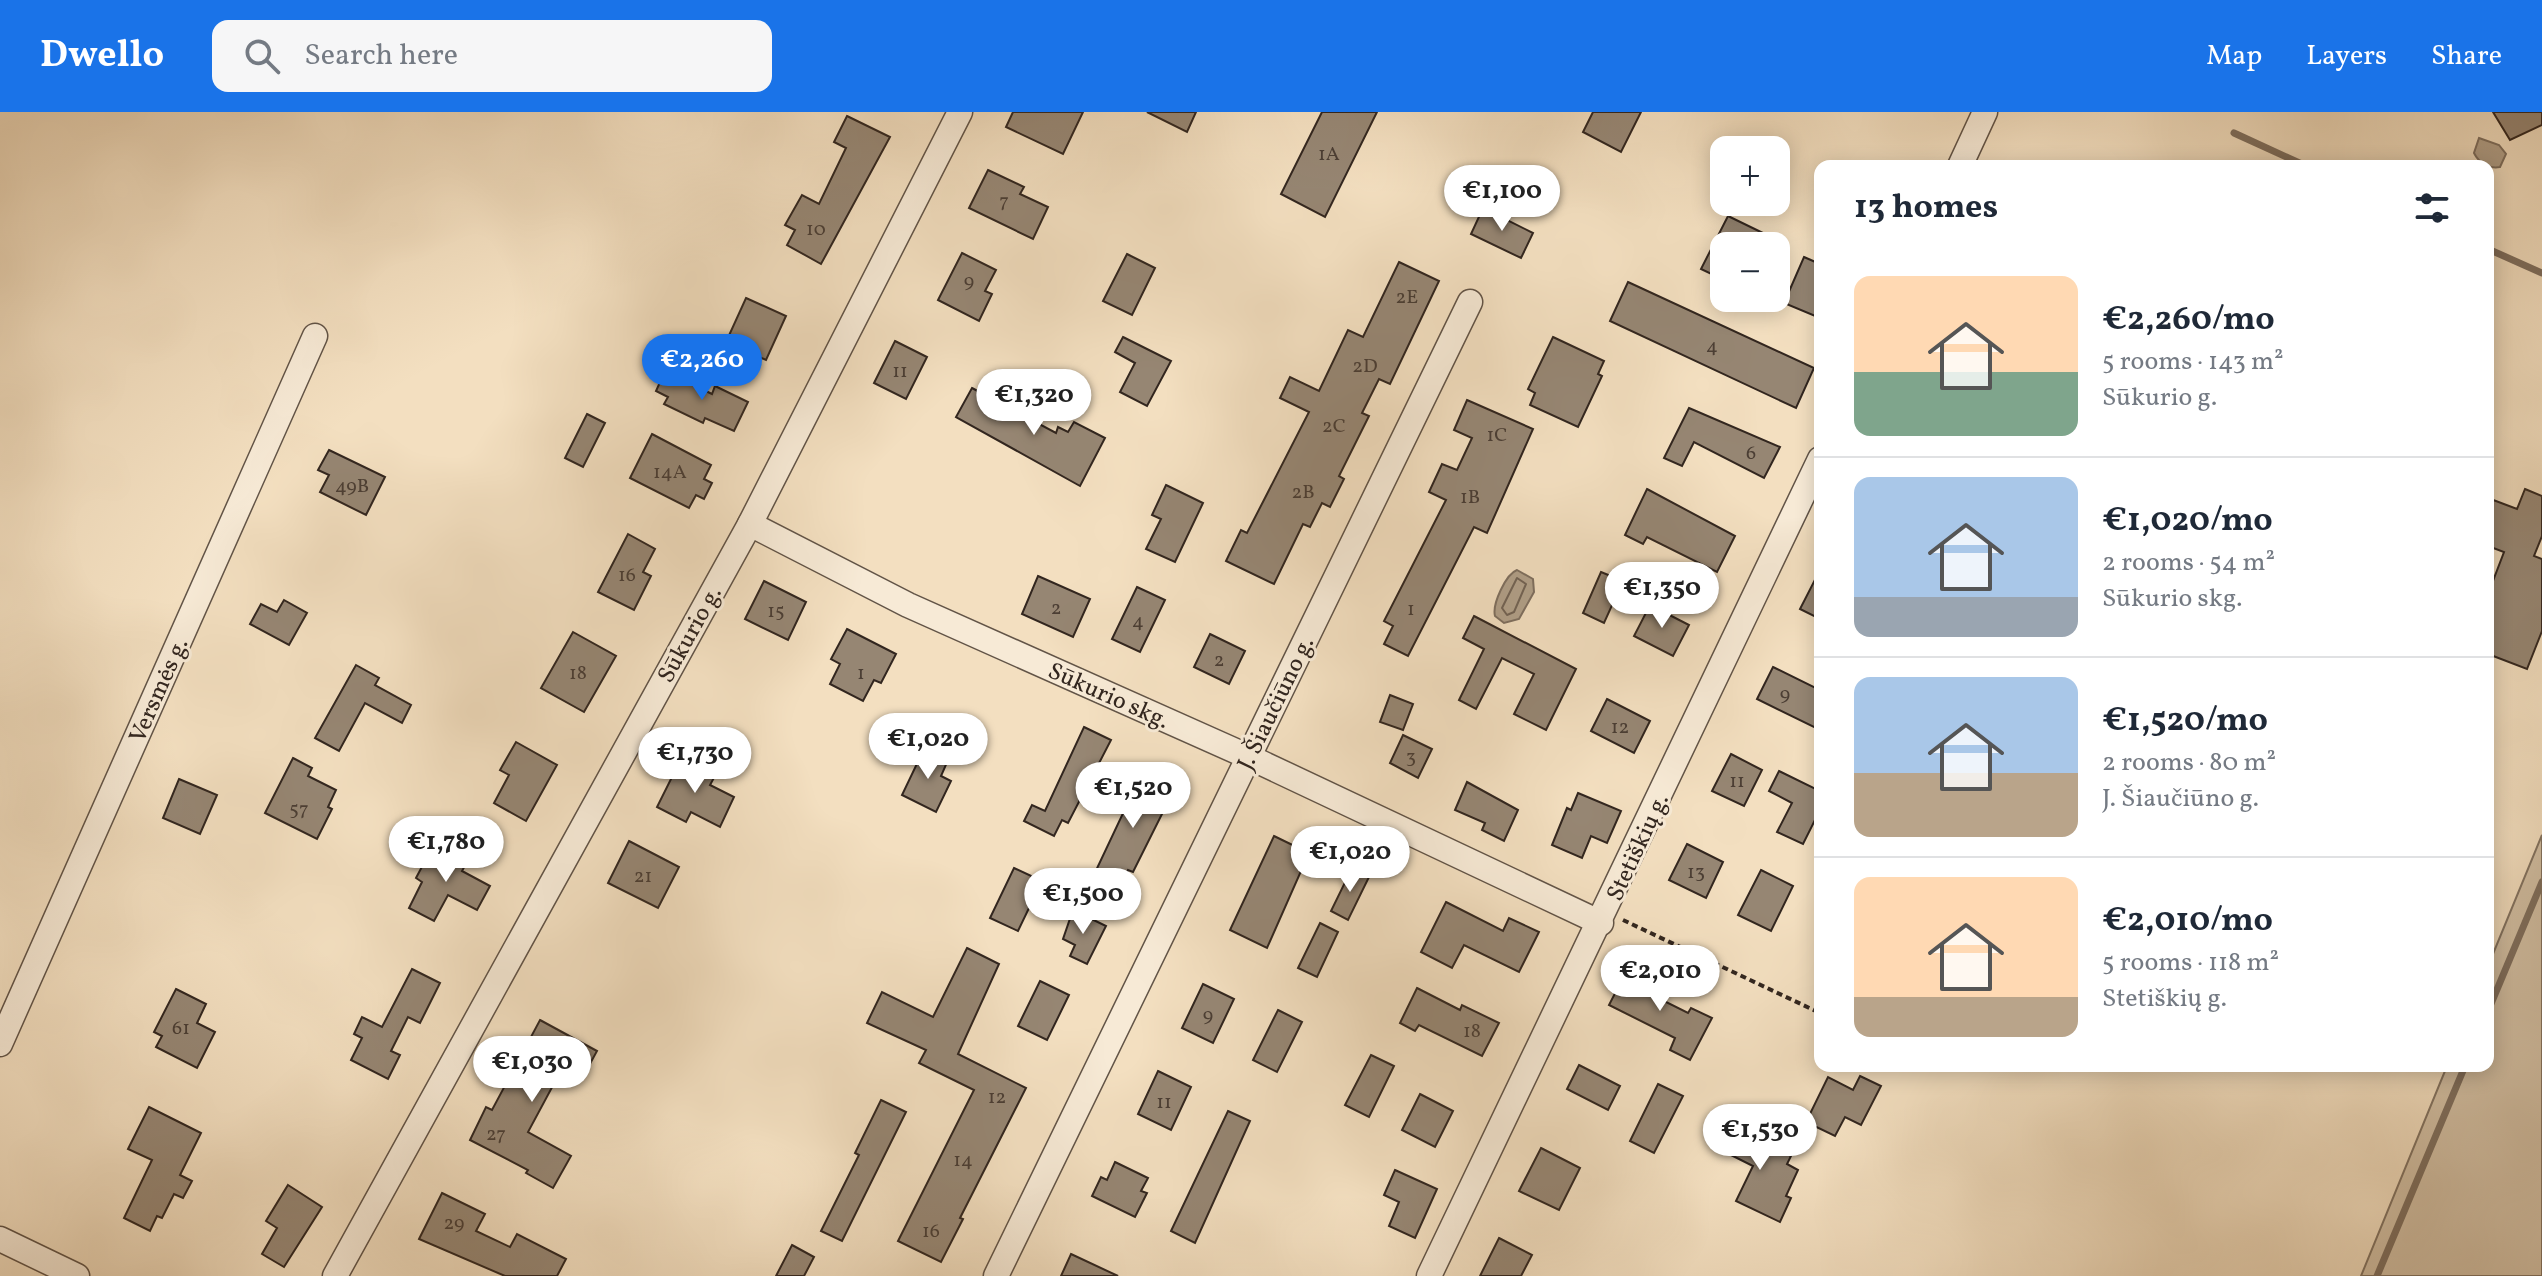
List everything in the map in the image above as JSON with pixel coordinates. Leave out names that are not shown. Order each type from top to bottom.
[{"type":"street","name":"Sūkurio g.","points":[[335,1276],[750,524],[960,112]]},
{"type":"street","points":[[1963,160],[1985,112]]},
{"type":"street","name":"J. Šiaučiūno g.","points":[[996,1276],[1470,302]]},
{"type":"street","name":"Versmės g.","points":[[0,1044],[315,336]]},
{"type":"street","name":"Stetiškių g.","points":[[1429,1276],[1814,472]]},
{"type":"street","name":"Sūkurio skg.","points":[[750,524],[908,605],[1603,918]]},
{"type":"street","points":[[0,1239],[77,1276]]},
{"type":"path","points":[[1603,918],[1814,1010]]},
{"type":"shaded area","points":[[2542,835],[2542,1276],[2361,1276],[2445,1072],[2494,1072],[2494,951]]},
{"type":"water","points":[[2479,138],[2499,145],[2506,154],[2500,167],[2496,167],[2494,160],[2480,160],[2474,153]]},
{"type":"water","points":[[1517,570],[1533,579],[1534,592],[1519,619],[1504,623],[1495,616],[1496,604],[1504,583]]},
{"type":"building","points":[[1013,112],[1083,112],[1063,154],[1006,127]]},
{"type":"building","points":[[1147,112],[1196,112],[1187,132]]},
{"type":"building","points":[[1322,112],[1377,112],[1325,217],[1281,194]]},
{"type":"building","points":[[1593,112],[1641,112],[1621,152],[1583,132]]},
{"type":"building","points":[[2493,112],[2542,112],[2542,125],[2510,140]]},
{"type":"building","points":[[847,116],[890,137],[821,264],[787,245],[795,230],[785,225],[802,195],[819,204],[846,148],[834,142]]},
{"type":"building","points":[[988,170],[1024,187],[1020,194],[1048,207],[1033,239],[969,208]]},
{"type":"building","points":[[1483,208],[1533,233],[1521,258],[1471,234]]},
{"type":"building","points":[[1728,216],[1761,232],[1720,232]]},
{"type":"building","points":[[1710,251],[1710,273],[1701,269]]},
{"type":"building","points":[[962,253],[996,270],[985,291],[992,294],[979,321],[938,300]]},
{"type":"building","points":[[1127,254],[1155,268],[1132,315],[1103,301]]},
{"type":"building","points":[[1804,257],[1814,261],[1814,316],[1790,306],[1790,289]]},
{"type":"building","points":[[1399,262],[1439,281],[1390,384],[1379,379],[1362,413],[1369,416],[1339,476],[1344,479],[1330,507],[1322,503],[1310,527],[1303,524],[1274,584],[1226,561],[1241,530],[1247,533],[1309,412],[1280,398],[1290,377],[1319,391],[1348,330],[1363,337]]},
{"type":"building","points":[[1628,282],[1814,368],[1796,408],[1610,321]]},
{"type":"building","points":[[746,298],[786,316],[766,360],[726,342]]},
{"type":"building","points":[[1123,337],[1171,361],[1147,406],[1120,392],[1135,363],[1115,352]]},
{"type":"building","points":[[1553,337],[1604,361],[1598,374],[1602,376],[1578,427],[1530,405],[1535,393],[1528,389]]},
{"type":"building","points":[[895,341],[927,357],[906,399],[874,383]]},
{"type":"building","points":[[665,371],[712,394],[715,386],[748,402],[734,431],[705,418],[703,423],[664,404],[668,397],[656,391]]},
{"type":"building","points":[[972,388],[1056,433],[1058,427],[1068,432],[1074,422],[1105,438],[1080,486],[956,417]]},
{"type":"building","points":[[1467,400],[1533,429],[1487,533],[1474,527],[1408,656],[1384,644],[1393,626],[1384,621],[1446,500],[1429,492],[1442,464],[1457,470],[1472,438],[1454,430]]},
{"type":"building","points":[[1689,408],[1780,447],[1764,478],[1694,442],[1682,466],[1664,458]]},
{"type":"building","points":[[587,414],[605,423],[583,467],[565,458]]},
{"type":"building","points":[[652,434],[711,465],[704,479],[712,483],[704,499],[696,495],[689,508],[630,478]]},
{"type":"building","points":[[329,450],[385,477],[366,515],[320,492],[329,475],[318,470]]},
{"type":"building","points":[[1166,485],[1203,503],[1175,562],[1146,549],[1161,519],[1152,515]]},
{"type":"building","points":[[1647,489],[1735,536],[1717,572],[1647,537],[1643,544],[1625,535]]},
{"type":"building","points":[[2525,489],[2542,496],[2542,536],[2534,556],[2542,559],[2542,631],[2527,669],[2494,656],[2494,578],[2504,552],[2494,548],[2494,500],[2517,509]]},
{"type":"building","points":[[628,534],[655,549],[643,572],[651,576],[634,610],[598,592]]},
{"type":"building","points":[[1601,572],[1623,581],[1604,623],[1583,613]]},
{"type":"building","points":[[1038,576],[1090,599],[1073,637],[1022,614]]},
{"type":"building","points":[[764,581],[806,602],[788,640],[745,619]]},
{"type":"building","points":[[1814,582],[1814,616],[1800,609]]},
{"type":"building","points":[[1137,587],[1165,600],[1140,652],[1112,639]]},
{"type":"building","points":[[284,600],[307,613],[289,645],[250,624],[261,604],[277,612]]},
{"type":"building","points":[[1650,605],[1689,625],[1673,656],[1634,636]]},
{"type":"building","points":[[1474,616],[1576,669],[1546,730],[1514,714],[1534,674],[1502,658],[1476,709],[1459,700],[1484,649],[1463,638]]},
{"type":"building","points":[[847,629],[896,654],[881,683],[874,680],[863,701],[830,684],[840,664],[831,659]]},
{"type":"building","points":[[573,632],[616,656],[584,712],[541,688]]},
{"type":"building","points":[[1210,634],[1245,651],[1229,684],[1194,667]]},
{"type":"building","points":[[356,665],[379,678],[375,685],[411,705],[402,723],[365,703],[339,751],[315,738]]},
{"type":"building","points":[[1773,667],[1814,687],[1814,727],[1757,699]]},
{"type":"building","points":[[1390,695],[1413,704],[1403,730],[1380,722]]},
{"type":"building","points":[[1607,699],[1650,721],[1634,753],[1591,731]]},
{"type":"building","points":[[1084,727],[1111,740],[1068,823],[1062,820],[1054,836],[1024,821],[1032,805],[1045,811]]},
{"type":"building","points":[[1403,735],[1432,749],[1418,778],[1390,763]]},
{"type":"building","points":[[516,742],[557,765],[526,821],[494,803],[509,775],[500,770]]},
{"type":"building","points":[[924,749],[948,760],[941,776],[951,781],[936,812],[902,795]]},
{"type":"building","points":[[1731,754],[1762,770],[1744,806],[1712,791]]},
{"type":"building","points":[[682,757],[716,774],[710,785],[734,797],[720,827],[691,812],[686,822],[657,807]]},
{"type":"building","points":[[293,758],[312,768],[308,776],[336,790],[328,807],[332,809],[317,839],[265,813]]},
{"type":"building","points":[[1136,770],[1175,788],[1133,872],[1128,870],[1117,894],[1091,881],[1126,807],[1120,804]]},
{"type":"building","points":[[1779,771],[1814,788],[1814,822],[1803,844],[1777,832],[1792,803],[1769,791]]},
{"type":"building","points":[[179,779],[217,795],[200,834],[163,818]]},
{"type":"building","points":[[1467,782],[1518,810],[1504,841],[1482,830],[1485,823],[1455,810]]},
{"type":"building","points":[[1578,793],[1621,811],[1607,843],[1591,836],[1582,858],[1552,845],[1567,808],[1571,810]]},
{"type":"building","points":[[1274,836],[1309,853],[1267,948],[1230,930]]},
{"type":"building","points":[[629,841],[679,867],[658,908],[608,883]]},
{"type":"building","points":[[434,844],[467,862],[462,871],[490,886],[477,910],[448,895],[434,921],[409,908],[422,882],[416,878]]},
{"type":"building","points":[[1687,844],[1723,862],[1706,898],[1669,880]]},
{"type":"building","points":[[1014,868],[1042,881],[1018,931],[990,918]]},
{"type":"building","points":[[1352,868],[1369,877],[1348,920],[1331,911]]},
{"type":"building","points":[[1761,870],[1793,886],[1771,931],[1738,915]]},
{"type":"building","points":[[1446,902],[1503,931],[1509,918],[1539,932],[1519,972],[1464,945],[1452,968],[1421,952]]},
{"type":"building","points":[[1073,910],[1106,926],[1087,964],[1070,956],[1075,945],[1063,939]]},
{"type":"building","points":[[1320,923],[1338,932],[1317,977],[1298,968]]},
{"type":"building","points":[[967,948],[999,964],[958,1054],[1026,1088],[941,1262],[898,1241],[974,1090],[919,1063],[926,1050],[867,1023],[882,992],[933,1017]]},
{"type":"building","points":[[1628,968],[1658,983],[1652,995],[1688,1013],[1691,1008],[1712,1018],[1690,1060],[1670,1050],[1675,1038],[1609,1005]]},
{"type":"building","points":[[412,969],[440,983],[420,1023],[408,1017],[391,1051],[400,1055],[388,1079],[351,1060],[362,1038],[354,1034],[362,1017],[382,1027]]},
{"type":"building","points":[[1040,981],[1069,995],[1047,1040],[1018,1026]]},
{"type":"building","points":[[1203,984],[1234,999],[1213,1043],[1182,1028]]},
{"type":"building","points":[[1417,988],[1460,1010],[1462,1005],[1499,1023],[1482,1056],[1419,1025],[1415,1031],[1400,1023]]},
{"type":"building","points":[[176,989],[206,1004],[197,1023],[215,1032],[197,1068],[156,1047],[162,1036],[154,1032]]},
{"type":"building","points":[[1278,1010],[1302,1022],[1277,1072],[1253,1060]]},
{"type":"building","points":[[540,1020],[597,1051],[585,1073],[565,1063],[528,1132],[571,1156],[553,1188],[526,1173],[528,1170],[470,1140],[486,1107],[492,1110]]},
{"type":"building","points":[[1371,1055],[1394,1066],[1369,1117],[1345,1105]]},
{"type":"building","points":[[1579,1065],[1620,1086],[1608,1110],[1567,1089]]},
{"type":"building","points":[[1158,1071],[1191,1087],[1171,1130],[1138,1114]]},
{"type":"building","points":[[1860,1076],[1881,1086],[1861,1125],[1845,1117],[1835,1136],[1806,1122],[1828,1077],[1853,1090]]},
{"type":"building","points":[[1658,1084],[1683,1096],[1654,1153],[1630,1141]]},
{"type":"building","points":[[1420,1094],[1453,1111],[1435,1147],[1402,1130]]},
{"type":"building","points":[[881,1100],[906,1112],[842,1241],[821,1231],[859,1155],[855,1153]]},
{"type":"building","points":[[149,1107],[201,1133],[180,1175],[192,1181],[183,1198],[174,1194],[162,1218],[157,1216],[150,1231],[124,1218],[152,1160],[128,1149]]},
{"type":"building","points":[[1228,1111],[1250,1121],[1195,1243],[1171,1231]]},
{"type":"building","points":[[1724,1124],[1791,1156],[1787,1164],[1798,1170],[1786,1196],[1791,1198],[1780,1222],[1736,1201],[1753,1166],[1713,1146]]},
{"type":"building","points":[[1541,1148],[1580,1168],[1559,1210],[1519,1191]]},
{"type":"building","points":[[1115,1162],[1148,1178],[1141,1191],[1147,1193],[1135,1217],[1092,1196],[1101,1177],[1107,1180]]},
{"type":"building","points":[[1395,1170],[1437,1189],[1415,1238],[1389,1226],[1399,1202],[1384,1195]]},
{"type":"building","points":[[288,1185],[322,1207],[284,1267],[262,1254],[277,1228],[266,1221]]},
{"type":"building","points":[[442,1193],[485,1214],[476,1231],[510,1247],[517,1234],[566,1259],[557,1276],[505,1276],[419,1239]]},
{"type":"building","points":[[1499,1238],[1532,1255],[1521,1276],[1480,1276]]},
{"type":"building","points":[[792,1245],[814,1257],[804,1276],[776,1276]]},
{"type":"building","points":[[1071,1254],[1118,1276],[1061,1276]]},
{"type":"waterway","points":[[2234,133],[2293,160]]},
{"type":"waterway","points":[[2494,252],[2542,273]]},
{"type":"waterway","points":[[2494,997],[2542,882]]},
{"type":"waterway","points":[[2377,1276],[2462,1072]]}]
